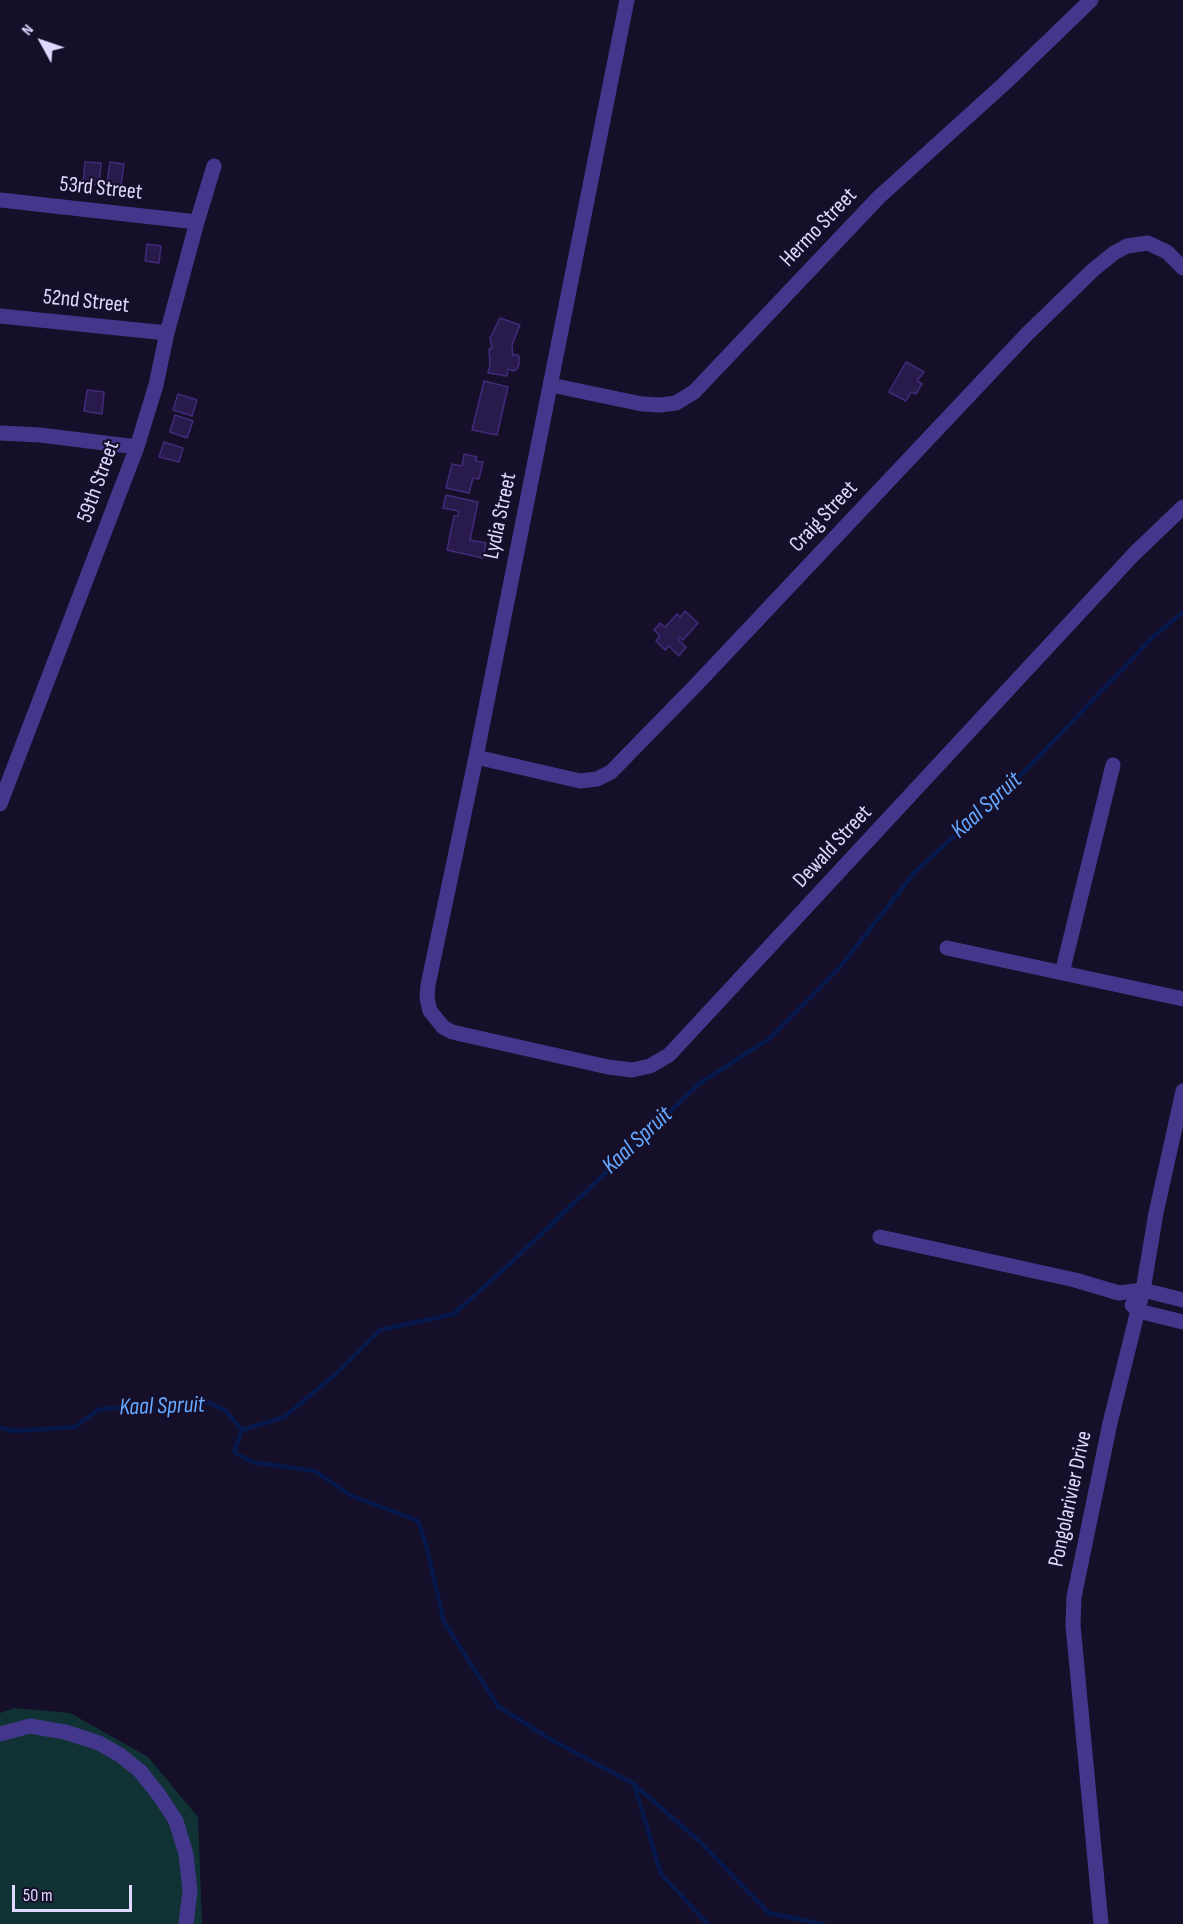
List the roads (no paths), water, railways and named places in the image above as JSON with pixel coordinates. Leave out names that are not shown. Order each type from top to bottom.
[{"type":"street","name":"Lydia Street","points":[[452,1032],[443,1027],[430,1011],[427,998],[428,985],[476,757],[627,0]]},
{"type":"street","name":"Hermo Street","points":[[551,385],[642,404],[660,405],[676,403],[694,392],[879,197],[1005,83],[1091,0]]},
{"type":"street","name":"59th Street","points":[[0,804],[137,447],[156,385],[167,333],[214,166]]},
{"type":"street","name":"53rd Street","points":[[0,200],[197,222]]},
{"type":"street","name":"Craig Street","points":[[476,757],[580,781],[597,779],[611,772],[1026,335],[1093,270],[1127,246],[1148,243],[1167,252],[1183,268]]},
{"type":"street","name":"52nd Street","points":[[0,316],[167,333]]},
{"type":"street","points":[[0,433],[40,435],[137,447]]},
{"type":"street","name":"Dewald Street","points":[[452,1032],[608,1067],[632,1070],[650,1066],[669,1055],[1134,554],[1183,507]]},
{"type":"street","points":[[1062,973],[1113,765]]},
{"type":"street","points":[[947,948],[1183,999]]},
{"type":"street","name":"Pongolarivier Drive","points":[[1101,1924],[1073,1625],[1074,1597],[1110,1423],[1143,1290],[1156,1214],[1183,1090]]},
{"type":"street","points":[[880,1237],[1075,1280],[1119,1293],[1143,1290],[1183,1300]]},
{"type":"street","points":[[1119,1293],[1138,1311],[1183,1322]]},
{"type":"street","points":[[0,1734],[30,1726],[65,1732],[99,1743],[120,1755],[140,1771],[176,1821],[186,1854],[190,1891],[186,1924]]},
{"type":"waterway","name":"Kaal Spruit","points":[[242,1430],[284,1417],[338,1372],[380,1330],[454,1314],[700,1083],[769,1039],[840,967],[915,872],[1027,769],[1153,637],[1183,612]]},
{"type":"waterway","name":"Kaal Spruit","points":[[0,1428],[14,1431],[75,1427],[98,1410],[129,1406],[167,1411],[208,1402],[226,1411],[242,1430]]},
{"type":"waterway","points":[[242,1430],[234,1452],[252,1462],[315,1471],[350,1495],[418,1521],[426,1544],[444,1622],[498,1706],[548,1738],[634,1784],[661,1874],[708,1924]]},
{"type":"waterway","points":[[635,1785],[699,1841],[769,1913],[823,1924]]}]
